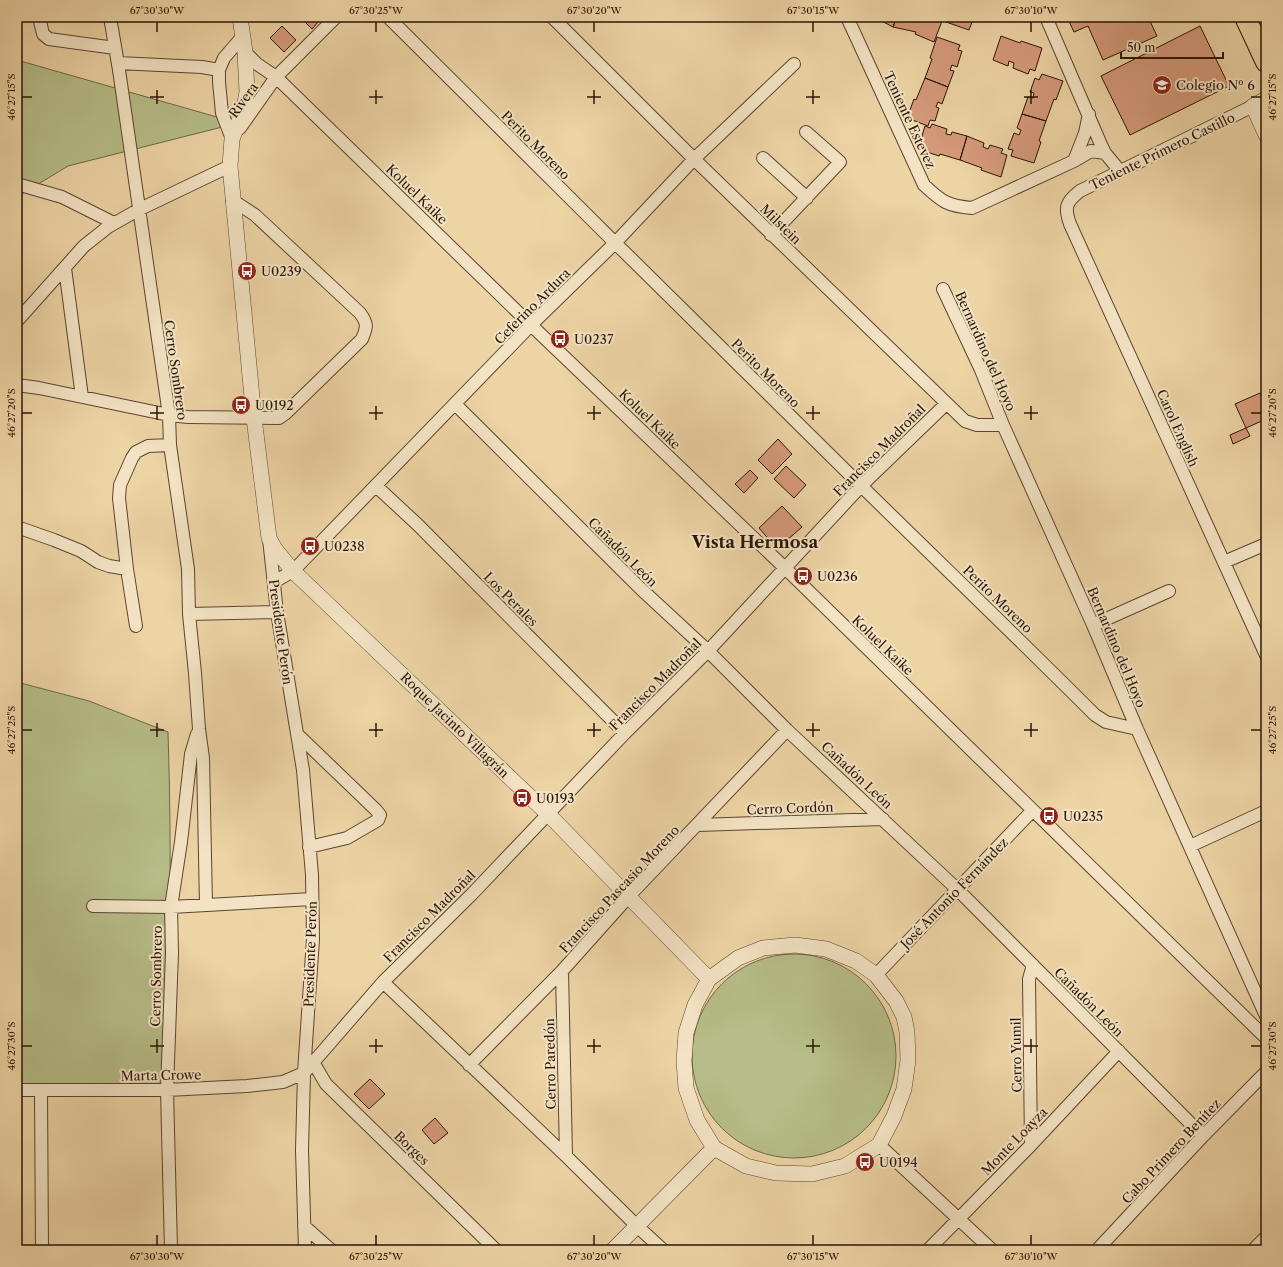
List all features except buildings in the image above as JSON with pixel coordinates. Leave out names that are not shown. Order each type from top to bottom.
[{"type":"highway","points":[[1245,17],[1266,62]]},
{"type":"street","points":[[39,17],[42,34],[49,39],[115,48]]},
{"type":"street","name":"Cerro Sombrero","points":[[110,17],[169,415],[170,445],[188,569],[189,614],[203,758],[206,905]]},
{"type":"street","name":"Presidente Perón","points":[[240,17],[245,52],[247,92],[244,108],[232,139],[230,166],[232,200],[254,418],[277,612],[303,770],[312,874],[312,939],[304,1073],[302,1150],[305,1250]]},
{"type":"street","name":"Rivera","points":[[232,139],[276,77],[336,17]]},
{"type":"street","name":"Perito Moreno","points":[[388,17],[861,486],[1095,715],[1106,722],[1137,729]]},
{"type":"street","name":"Milstein","points":[[552,17],[694,159],[946,404],[965,421],[977,425],[1003,425]]},
{"type":"street","name":"Teniente Estevez","points":[[846,17],[924,185],[937,197],[954,206],[972,208],[1074,161]]},
{"type":"street","points":[[1046,17],[1105,153],[1120,171]]},
{"type":"street","points":[[232,139],[222,113],[219,70],[224,58],[243,36]]},
{"type":"street","name":"Koluel Kaike","points":[[245,52],[256,64],[276,77],[531,325],[785,568],[1266,1038]]},
{"type":"street","points":[[118,63],[202,67],[219,70]]},
{"type":"street","name":"Ceferino Ardura","points":[[274,582],[293,571],[531,325],[615,243],[694,159],[794,64]]},
{"type":"street","name":"Teniente Primero Castillo","points":[[1066,211],[1070,199],[1075,195],[1120,171],[1266,99]]},
{"type":"street","points":[[1252,106],[1266,135]]},
{"type":"street","points":[[1074,161],[1085,133],[1089,114]]},
{"type":"street","points":[[771,234],[840,162],[806,132]]},
{"type":"street","points":[[1074,161],[1091,151],[1105,153]]},
{"type":"street","points":[[764,158],[807,198]]},
{"type":"street","points":[[17,321],[84,246],[114,223],[230,166]]},
{"type":"street","points":[[17,184],[62,197],[114,223]]},
{"type":"street","points":[[17,385],[39,388],[169,415],[188,417],[279,418],[286,413],[362,340],[366,329],[365,321],[360,313],[255,215],[232,200]]},
{"type":"street","name":"Carol English","points":[[1066,211],[1266,655]]},
{"type":"street","points":[[65,268],[82,397]]},
{"type":"street","name":"Bernardino del Hoyo","points":[[943,289],[981,370],[1003,425],[1093,624],[1137,729],[1266,1016]]},
{"type":"street","name":"Cañadón León","points":[[455,404],[641,590],[708,651],[787,730],[958,890],[1203,1136]]},
{"type":"street","name":"Francisco Madroñal","points":[[304,1073],[383,982],[472,894],[625,733],[708,651],[861,486],[946,404]]},
{"type":"street","points":[[136,626],[127,569],[119,498],[120,485],[136,452],[148,446],[170,445]]},
{"type":"street","name":"Los Perales","points":[[376,486],[417,524],[625,733]]},
{"type":"street","points":[[17,528],[54,540],[81,551],[98,562],[109,566],[127,569]]},
{"type":"street","name":"Roque Jacinto Villagrán","points":[[269,538],[275,549],[293,571],[548,814],[709,979]]},
{"type":"street","points":[[1224,562],[1266,544]]},
{"type":"street","points":[[1093,624],[1169,591]]},
{"type":"street","points":[[189,614],[277,612]]},
{"type":"street","name":"Cerro Sombrero","points":[[171,1250],[167,1090],[172,953],[171,907],[181,842],[191,754],[199,729]]},
{"type":"street","name":"Francisco Pascasio Moreno","points":[[469,1065],[562,971],[629,896],[787,730]]},
{"type":"street","points":[[297,734],[380,815],[378,820],[347,838],[309,846]]},
{"type":"street","name":"José Antonio Fernández","points":[[876,975],[1032,810]]},
{"type":"street","points":[[1190,846],[1266,811]]},
{"type":"street","name":"Cerro Cordón","points":[[698,825],[883,819]]},
{"type":"street","points":[[93,906],[171,907],[312,899]]},
{"type":"street","points":[[795,945],[826,948],[856,961],[876,975],[896,1001],[904,1017],[907,1032],[908,1060],[904,1089],[894,1116],[879,1145],[845,1166],[812,1174],[776,1173],[746,1166],[714,1148],[697,1120],[686,1088],[684,1060],[686,1032],[695,1004],[709,979],[738,958],[764,948],[795,945]]},
{"type":"street","name":"Cerro Yumil","points":[[1031,1144],[1029,979],[1033,965]]},
{"type":"street","name":"Cerro Paredón","points":[[562,971],[566,1156]]},
{"type":"street","points":[[383,982],[663,1250]]},
{"type":"street","name":"Monte Loayza","points":[[928,1250],[1119,1051]]},
{"type":"street","name":"Borges","points":[[314,1062],[326,1084],[496,1250]]},
{"type":"street","name":"Cabo Primero Benítez","points":[[1097,1250],[1203,1136],[1266,1072]]},
{"type":"street","name":"Marta Crowe","points":[[17,1090],[167,1090],[247,1086],[283,1082],[304,1073]]},
{"type":"street","points":[[41,1090],[42,1250]]},
{"type":"street","points":[[879,1145],[992,1250]]},
{"type":"street","points":[[613,1250],[714,1148]]},
{"type":"street","points":[[304,1226],[331,1250]]},
{"type":"street","points":[[1253,1250],[1266,1237]]},
{"type":"green space","points":[[17,60],[238,123],[68,166],[17,197]]},
{"type":"green space","points":[[17,682],[89,701],[168,732],[170,911],[167,1090],[17,1090]]},
{"type":"green space","points":[[784,954],[804,954],[824,958],[842,966],[859,977],[873,991],[884,1008],[892,1026],[896,1046],[896,1066],[892,1086],[884,1104],[873,1121],[859,1135],[842,1146],[824,1154],[804,1158],[784,1158],[764,1154],[746,1146],[729,1135],[715,1121],[704,1104],[696,1086],[692,1066],[692,1046],[696,1026],[704,1008],[715,991],[729,977],[746,966],[764,958]]},
{"type":"place","name":"Colegio Nº 6","points":[[1162,85]]},
{"type":"place","name":"U0239","points":[[247,271]]},
{"type":"place","name":"U0237","points":[[560,339]]},
{"type":"place","name":"U0192","points":[[241,405]]},
{"type":"place","name":"U0238","points":[[310,546]]},
{"type":"place","name":"U0236","points":[[803,576]]},
{"type":"place","name":"U0193","points":[[522,798]]},
{"type":"place","name":"U0235","points":[[1049,816]]},
{"type":"place","name":"U0194","points":[[865,1162]]},
{"type":"district","name":"Vista Hermosa","points":[[755,542]]}]
